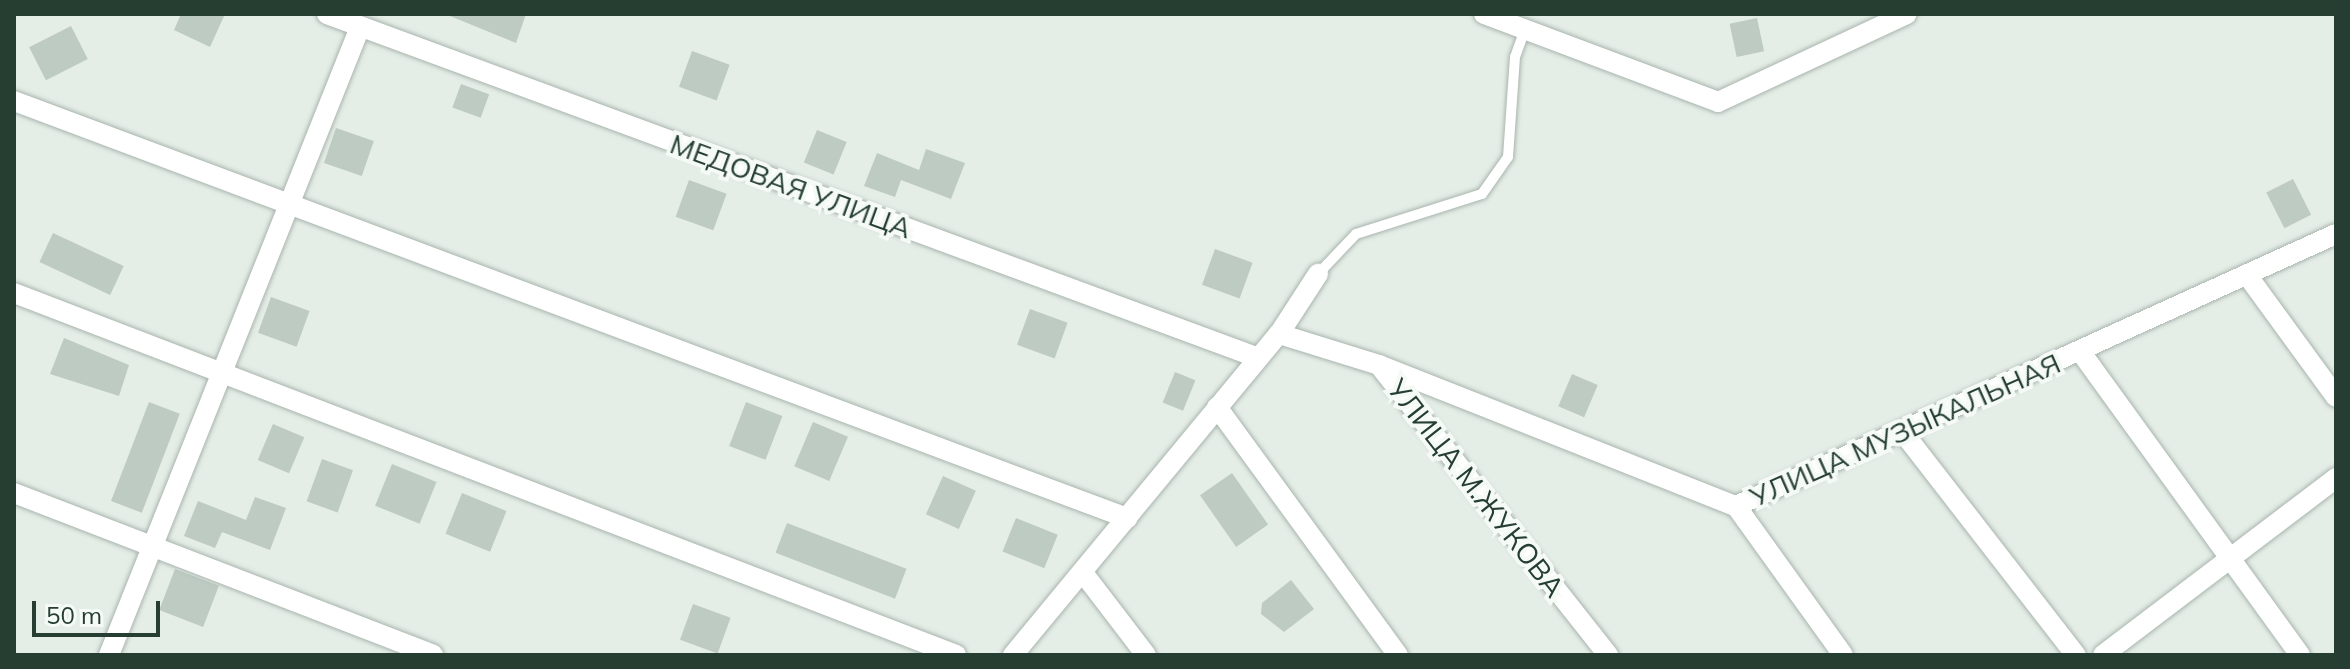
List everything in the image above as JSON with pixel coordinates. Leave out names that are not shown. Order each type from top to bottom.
[{"type":"street","name":"МЕДОВАЯ УЛИЦА","points":[[327,14],[1256,357]]},
{"type":"street","points":[[1484,14],[1531,22],[1718,102],[1856,24],[1907,14]]},
{"type":"street","points":[[109,655],[360,27]]},
{"type":"street","points":[[14,101],[1127,518]]},
{"type":"street","name":"УЛИЦА МУЗЫКАЛЬНАЯ","points":[[1379,365],[1736,506],[2336,234]]},
{"type":"street","points":[[1013,655],[1084,574],[1256,357],[1279,334],[1318,274]]},
{"type":"street","points":[[2247,275],[2336,397]]},
{"type":"street","points":[[14,293],[956,655]]},
{"type":"street","name":"УЛИЦА М.ЖУКОВА","points":[[1279,334],[1379,365],[1608,655]]},
{"type":"street","points":[[2080,351],[2300,655]]},
{"type":"street","points":[[1217,407],[1398,655]]},
{"type":"street","points":[[1902,431],[2076,655]]},
{"type":"street","points":[[2103,655],[2336,478]]},
{"type":"street","points":[[14,493],[433,655]]},
{"type":"street","points":[[1736,506],[1843,655]]},
{"type":"street","points":[[1084,574],[1146,655]]},
{"type":"lane","points":[[1318,274],[1356,234],[1482,194],[1508,157],[1515,57],[1531,22]]},
{"type":"building","points":[[181,14],[225,14],[210,47],[174,30]]},
{"type":"building","points":[[445,14],[526,14],[516,43]]},
{"type":"building","points":[[1757,18],[1764,51],[1737,57],[1730,24]]},
{"type":"building","points":[[71,26],[88,59],[46,80],[29,47]]},
{"type":"building","points":[[692,51],[730,65],[717,100],[679,87]]},
{"type":"building","points":[[461,84],[489,94],[481,118],[452,107]]},
{"type":"building","points":[[336,128],[374,141],[362,176],[324,163]]},
{"type":"building","points":[[817,130],[847,142],[834,174],[804,162]]},
{"type":"building","points":[[926,149],[965,163],[951,199],[901,180],[895,197],[864,186],[877,153],[919,170]]},
{"type":"building","points":[[2293,179],[2311,215],[2284,228],[2266,193]]},
{"type":"building","points":[[689,180],[727,194],[713,230],[676,217]]},
{"type":"building","points":[[53,233],[124,266],[110,295],[39,262]]},
{"type":"building","points":[[1215,249],[1253,263],[1240,298],[1202,285]]},
{"type":"building","points":[[271,297],[310,311],[297,347],[258,333]]},
{"type":"building","points":[[1030,309],[1068,323],[1055,358],[1017,345]]},
{"type":"building","points":[[64,338],[129,365],[119,396],[50,374]]},
{"type":"building","points":[[1175,372],[1195,380],[1183,411],[1163,403]]},
{"type":"building","points":[[1572,374],[1598,385],[1584,417],[1558,406]]},
{"type":"building","points":[[149,402],[180,414],[142,513],[111,501]]},
{"type":"building","points":[[746,402],[782,416],[766,460],[729,446]]},
{"type":"building","points":[[813,422],[848,437],[829,481],[794,466]]},
{"type":"building","points":[[273,424],[304,437],[289,473],[258,460]]},
{"type":"building","points":[[322,459],[353,470],[338,513],[307,501]]},
{"type":"building","points":[[392,464],[437,482],[420,524],[375,506]]},
{"type":"building","points":[[1232,473],[1268,525],[1236,547],[1200,495]]},
{"type":"building","points":[[943,476],[976,491],[959,529],[926,514]]},
{"type":"building","points":[[462,493],[507,511],[490,552],[446,534]]},
{"type":"building","points":[[255,497],[286,508],[270,550],[222,532],[215,548],[184,536],[198,501],[246,520]]},
{"type":"building","points":[[1016,518],[1058,535],[1044,568],[1003,551]]},
{"type":"building","points":[[787,523],[906,569],[895,599],[776,553]]},
{"type":"building","points":[[175,569],[219,586],[203,627],[159,610]]},
{"type":"building","points":[[1291,580],[1314,609],[1284,632],[1261,614],[1262,603]]},
{"type":"building","points":[[693,604],[731,618],[718,653],[680,640]]}]
